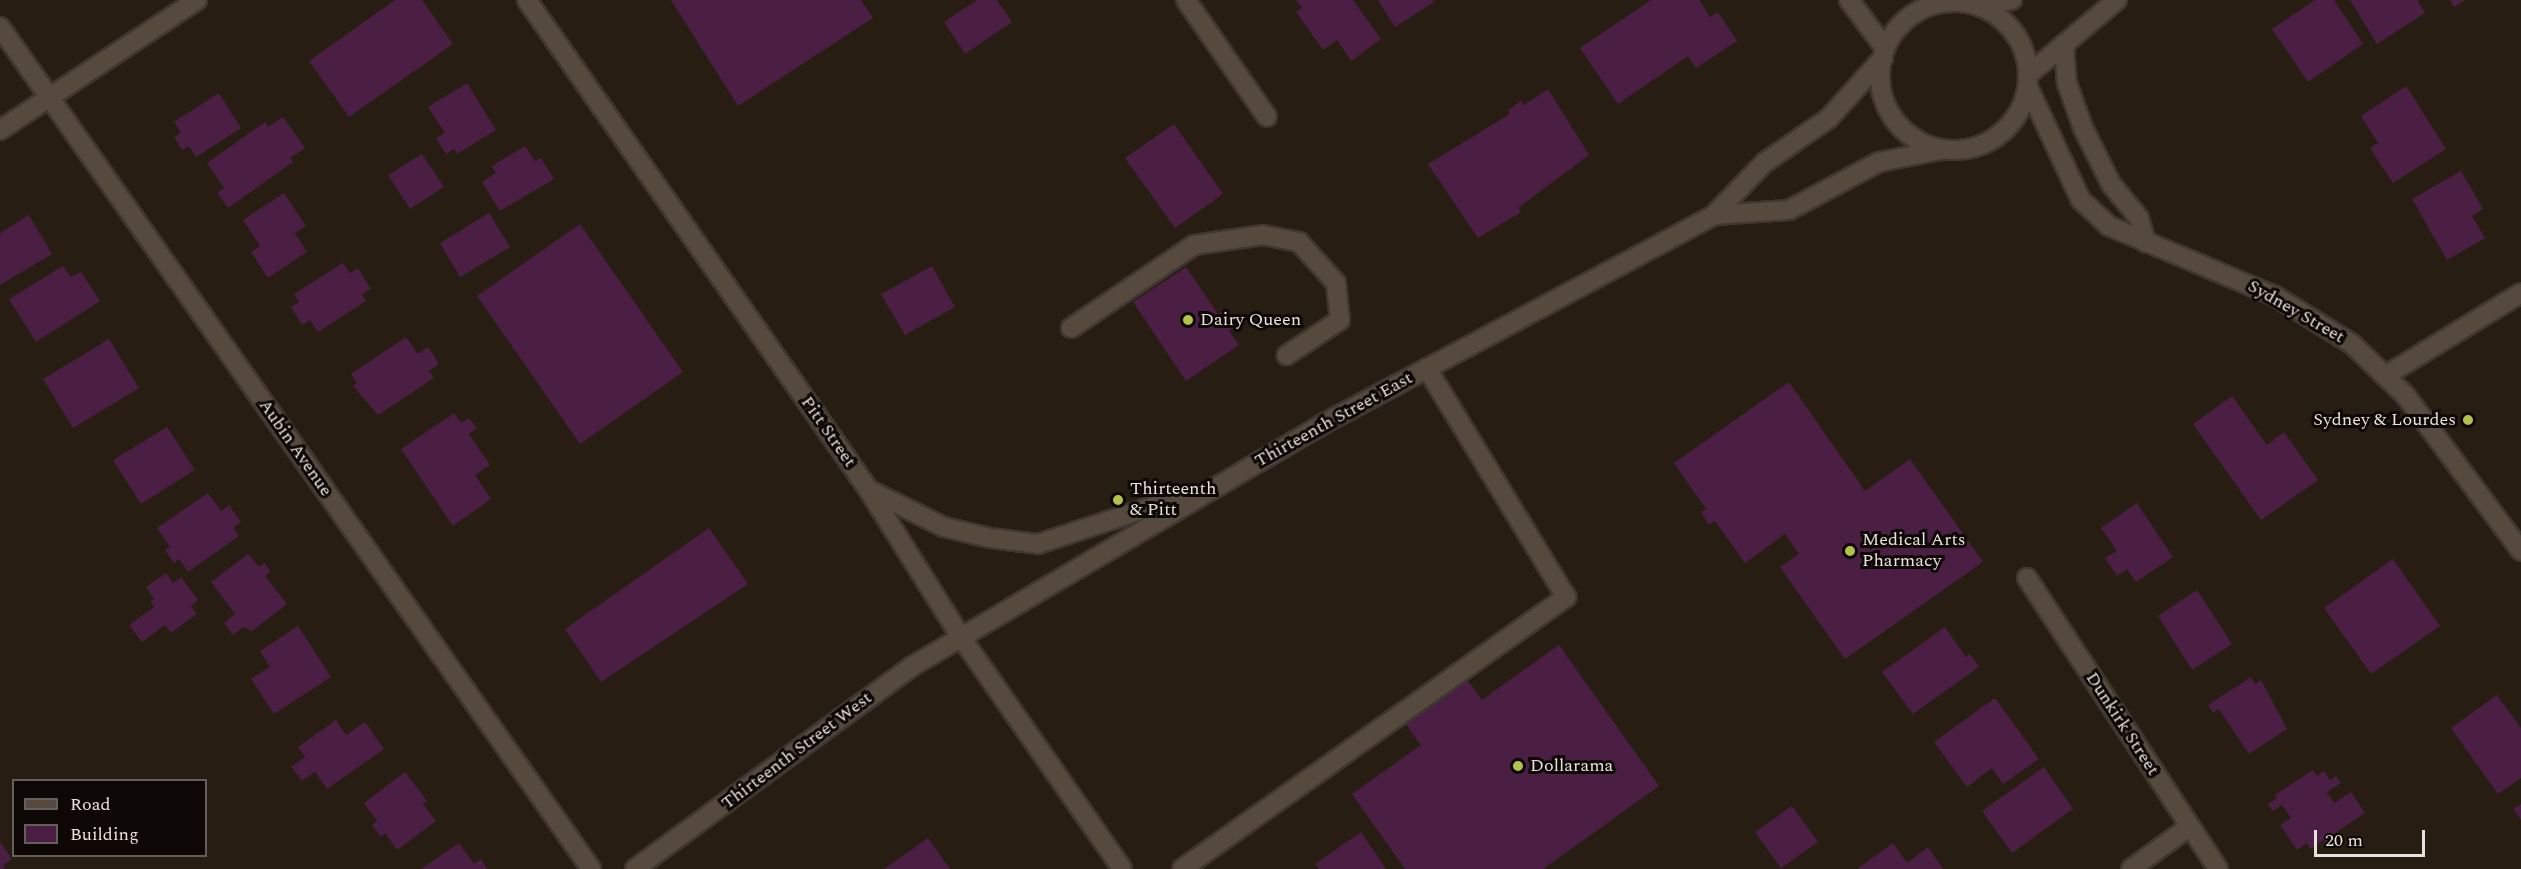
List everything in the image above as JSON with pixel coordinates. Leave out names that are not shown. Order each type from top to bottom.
[{"type":"street","points":[[0,130],[197,0]]},
{"type":"street","name":"Pitt Street","points":[[527,0],[868,489],[961,637],[1122,869]]},
{"type":"street","points":[[1186,0],[1267,117]]},
{"type":"street","points":[[1849,0],[1884,53]]},
{"type":"street","points":[[1981,7],[2012,0]]},
{"type":"street","points":[[2029,80],[2017,35],[2006,23],[1981,7],[1948,1],[1920,10],[1907,19],[1884,53],[1881,88],[1893,117],[1915,139],[1944,150],[1975,147],[2002,133],[2021,109],[2029,80],[2064,44],[2117,0]]},
{"type":"street","name":"Aubin Avenue","points":[[0,27],[591,869]]},
{"type":"street","points":[[2064,44],[2067,83],[2083,128],[2111,184],[2139,219],[2146,243]]},
{"type":"street","name":"Thirteenth Street East","points":[[961,637],[1211,488],[1427,368],[1714,215],[1764,163],[1829,118],[1884,53]]},
{"type":"street","name":"Sydney Street","points":[[2029,80],[2081,200],[2109,225],[2146,243],[2276,296],[2352,344],[2406,396],[2455,458],[2521,551]]},
{"type":"street","name":"Thirteenth Street East","points":[[1714,215],[1789,210],[1879,162],[1944,150]]},
{"type":"street","points":[[1071,328],[1194,245],[1263,235],[1299,243],[1336,283],[1340,320],[1287,355]]},
{"type":"street","points":[[2385,376],[2521,293]]},
{"type":"street","points":[[1182,869],[1566,597],[1427,368]]},
{"type":"street","points":[[868,489],[944,527],[990,538],[1038,544],[1211,488]]},
{"type":"street","name":"Dunkirk Street","points":[[2027,578],[2218,869]]},
{"type":"street","name":"Thirteenth Street West","points":[[635,869],[881,687],[961,637]]},
{"type":"street","points":[[2131,869],[2189,827]]},
{"type":"building","points":[[395,0],[422,0],[453,44],[349,117],[309,61]]},
{"type":"building","points":[[671,0],[861,0],[873,18],[738,106]]},
{"type":"building","points":[[977,0],[997,0],[1012,22],[965,54],[944,22]]},
{"type":"building","points":[[1296,0],[1353,0],[1381,39],[1351,61],[1337,40],[1323,50],[1296,12],[1302,8]]},
{"type":"building","points":[[1378,0],[1432,0],[1434,2],[1395,27]]},
{"type":"building","points":[[1651,0],[1699,0],[1710,17],[1718,12],[1737,41],[1696,68],[1688,56],[1618,104],[1580,48]]},
{"type":"building","points":[[2315,0],[2334,0],[2363,44],[2308,82],[2272,29]]},
{"type":"building","points":[[2350,0],[2417,0],[2425,13],[2377,44]]},
{"type":"building","points":[[2450,0],[2465,0],[2454,7]]},
{"type":"building","points":[[467,83],[496,130],[457,154],[454,149],[446,154],[436,138],[445,133],[428,107]]},
{"type":"building","points":[[2406,86],[2446,149],[2393,183],[2370,148],[2378,143],[2361,116]]},
{"type":"building","points":[[1548,89],[1589,155],[1518,208],[1521,212],[1478,238],[1428,164],[1510,114],[1508,110],[1521,101],[1524,105]]},
{"type":"building","points":[[219,93],[241,128],[196,157],[189,146],[182,150],[174,137],[181,133],[174,122]]},
{"type":"building","points":[[283,117],[305,148],[290,158],[293,162],[228,208],[217,193],[224,188],[207,163],[265,122],[268,127]]},
{"type":"building","points":[[1174,124],[1223,194],[1175,228],[1125,158]]},
{"type":"building","points":[[525,146],[535,161],[541,158],[554,179],[500,211],[482,182],[496,173],[492,166]]},
{"type":"building","points":[[422,154],[444,187],[410,209],[388,175]]},
{"type":"building","points":[[2461,171],[2483,209],[2472,216],[2485,238],[2447,260],[2412,199]]},
{"type":"building","points":[[284,193],[306,226],[295,233],[307,252],[268,278],[251,252],[260,246],[243,220]]},
{"type":"building","points":[[489,213],[510,247],[460,277],[440,243]]},
{"type":"building","points":[[29,215],[52,254],[0,285],[0,233]]},
{"type":"building","points":[[580,224],[683,372],[580,444],[477,296]]},
{"type":"building","points":[[343,263],[350,273],[358,268],[371,289],[362,294],[366,301],[318,332],[310,320],[302,325],[291,307],[299,302],[294,294]]},
{"type":"building","points":[[63,266],[71,277],[81,272],[100,301],[36,342],[9,299]]},
{"type":"building","points":[[932,266],[955,307],[905,335],[881,294]]},
{"type":"building","name":"Dairy Queen","points":[[1186,267],[1218,314],[1224,310],[1235,326],[1229,331],[1239,345],[1186,381],[1133,302]]},
{"type":"building","points":[[406,337],[418,354],[428,347],[439,364],[429,371],[434,378],[378,415],[353,386],[357,383],[351,374]]},
{"type":"building","points":[[109,339],[139,388],[73,428],[43,379]]},
{"type":"building","points":[[1789,382],[1865,491],[1910,459],[1983,562],[1845,659],[1780,567],[1799,554],[1785,534],[1745,563],[1715,521],[1709,525],[1701,512],[1706,509],[1674,463]]},
{"type":"building","points":[[2232,396],[2267,445],[2284,432],[2318,480],[2261,520],[2193,424]]},
{"type":"building","points":[[454,413],[461,423],[469,418],[477,428],[469,434],[490,465],[475,475],[491,499],[453,526],[401,449]]},
{"type":"building","points":[[167,427],[195,470],[141,504],[113,460]]},
{"type":"building","points":[[208,493],[221,511],[229,505],[241,522],[233,528],[239,536],[188,572],[179,559],[174,563],[165,550],[170,547],[157,528]]},
{"type":"building","points":[[2137,503],[2173,557],[2136,582],[2127,569],[2117,576],[2105,558],[2117,551],[2101,528]]},
{"type":"building","points":[[709,528],[748,584],[601,682],[565,629]]},
{"type":"building","points":[[248,554],[259,567],[264,563],[271,571],[265,576],[287,604],[252,631],[243,627],[233,635],[224,623],[235,614],[211,582]]},
{"type":"building","points":[[2393,559],[2440,626],[2371,674],[2324,608]]},
{"type":"building","points":[[166,573],[173,583],[181,577],[198,600],[191,606],[197,614],[171,633],[165,625],[142,642],[129,625],[154,607],[150,602],[154,599],[146,587]]},
{"type":"building","points":[[2197,590],[2232,644],[2192,670],[2158,616]]},
{"type":"building","points":[[298,626],[331,677],[274,714],[251,679],[270,667],[260,651]]},
{"type":"building","points":[[1945,627],[1966,657],[1970,654],[1979,667],[1913,714],[1882,672]]},
{"type":"building","name":"Dollarama","points":[[1559,645],[1659,786],[1543,869],[1405,869],[1352,794],[1421,745],[1404,722],[1466,678],[1482,700]]},
{"type":"building","points":[[2251,677],[2255,684],[2261,680],[2287,729],[2249,754],[2219,709],[2213,713],[2208,705]]},
{"type":"building","points":[[2497,695],[2521,728],[2521,778],[2498,794],[2451,728]]},
{"type":"building","points":[[1995,698],[2039,759],[2003,784],[1992,768],[1967,787],[1934,742]]},
{"type":"building","points":[[336,720],[346,735],[365,722],[384,749],[327,789],[315,772],[302,781],[291,767],[305,757],[298,747]]},
{"type":"building","points":[[2044,767],[2073,809],[2012,853],[1982,811]]},
{"type":"building","points":[[2313,770],[2317,776],[2324,771],[2330,780],[2336,776],[2341,783],[2327,792],[2334,803],[2351,792],[2365,813],[2332,835],[2336,841],[2328,846],[2324,840],[2310,849],[2307,843],[2297,850],[2280,825],[2291,818],[2282,805],[2273,811],[2268,804],[2277,798],[2275,795]]},
{"type":"building","points":[[405,772],[427,801],[423,804],[436,821],[397,850],[385,833],[381,837],[372,825],[377,821],[364,803]]},
{"type":"building","points":[[2521,804],[2521,820],[2513,809]]},
{"type":"building","points":[[1792,806],[1818,842],[1781,868],[1755,832]]},
{"type":"building","points":[[1361,832],[1386,869],[1319,869],[1315,864]]},
{"type":"building","points":[[928,838],[950,869],[884,869]]},
{"type":"building","points":[[0,842],[12,859],[3,866],[5,869],[0,869]]},
{"type":"building","points":[[459,843],[474,864],[481,859],[487,869],[421,869]]},
{"type":"building","points":[[1893,843],[1907,863],[1928,847],[1943,869],[1857,869]]},
{"type":"place","name":"Dairy Queen","points":[[1188,320]]},
{"type":"place","name":"Sydney & Lourdes","points":[[2468,420]]},
{"type":"place","name":"Thirteenth & Pitt","points":[[1118,500]]},
{"type":"place","name":"Medical Arts Pharmacy","points":[[1850,551]]},
{"type":"place","name":"Dollarama","points":[[1518,766]]}]
